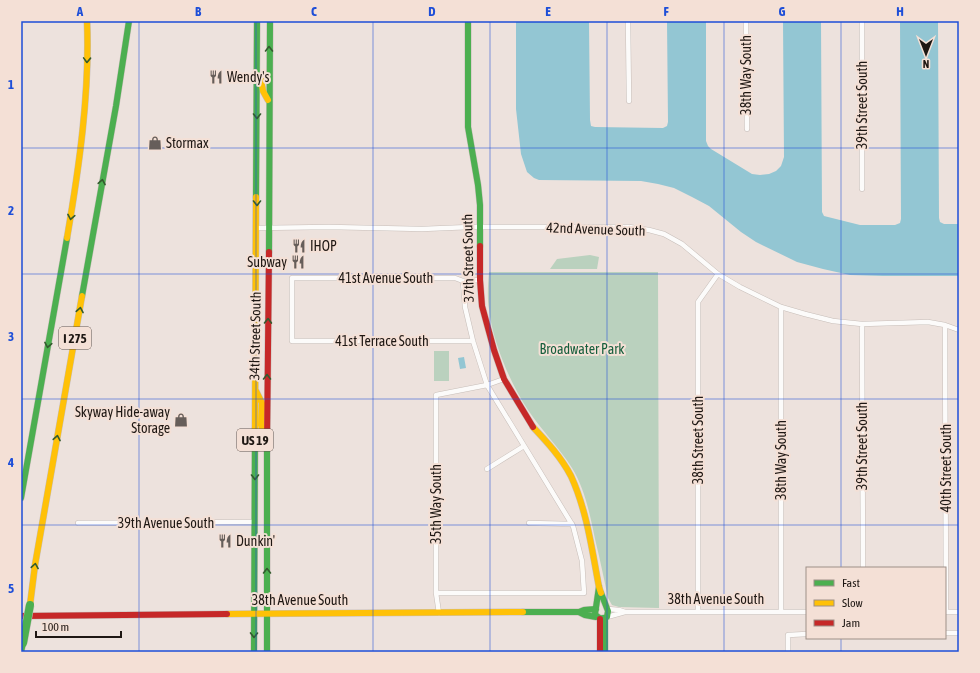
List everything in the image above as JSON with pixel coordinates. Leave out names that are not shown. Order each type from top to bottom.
[{"type":"main road","name":"I 275","points":[[21,498],[72,210],[81,147],[86,88],[88,42],[87,21]]},
{"type":"main road","name":"I 275","points":[[21,652],[129,21]]},
{"type":"main road","points":[[121,71],[134,21]]},
{"type":"main road","name":"34th Street South","points":[[254,652],[257,21]]},
{"type":"main road","name":"34th Street South","points":[[267,652],[270,21]]},
{"type":"main road","name":"37th Street South","points":[[468,21],[468,127],[480,205],[480,280],[482,306],[504,380],[532,424],[555,451],[570,475],[580,498],[586,519],[599,587],[605,652]]},
{"type":"main road","points":[[257,49],[262,59],[263,73],[264,75],[269,76]]},
{"type":"main road","points":[[257,77],[262,80],[263,91],[269,103]]},
{"type":"main road","points":[[255,389],[262,402],[262,430],[267,438]]},
{"type":"main road","points":[[255,438],[262,448],[262,467],[267,482]]},
{"type":"main road","name":"38th Avenue South","points":[[21,616],[578,612],[585,615],[602,613]]},
{"type":"main road","name":"37th Street South","points":[[600,652],[602,613]]},
{"type":"street","points":[[628,21],[629,101]]},
{"type":"street","name":"38th Way South","points":[[746,21],[747,129]]},
{"type":"street","name":"39th Street South","points":[[862,21],[862,189]]},
{"type":"street","name":"42nd Avenue South","points":[[256,228],[422,228],[470,226],[629,227],[664,234],[682,244],[718,274],[740,287],[781,307],[833,320],[862,324],[928,322],[945,325],[959,330]]},
{"type":"street","name":"38th Street South","points":[[698,612],[698,302],[718,274]]},
{"type":"street","name":"41st Avenue South","points":[[292,342],[292,278],[455,278],[463,281],[480,280]]},
{"type":"street","points":[[436,593],[584,593],[582,560],[573,526],[487,385],[473,342],[463,281]]},
{"type":"street","name":"38th Way South","points":[[781,307],[781,612]]},
{"type":"street","name":"39th Street South","points":[[862,324],[863,567]]},
{"type":"street","name":"40th Street South","points":[[945,325],[946,567]]},
{"type":"street","name":"41st Terrace South","points":[[292,342],[473,342]]},
{"type":"street","points":[[487,385],[504,380]]},
{"type":"street","name":"35th Way South","points":[[439,613],[436,593],[436,396],[487,385]]},
{"type":"street","points":[[488,469],[524,446]]},
{"type":"street","name":"39th Avenue South","points":[[78,523],[254,522]]},
{"type":"street","points":[[528,523],[572,524]]},
{"type":"street","name":"38th Avenue South","points":[[602,613],[618,610],[625,612]]},
{"type":"street","name":"38th Avenue South","points":[[602,613],[806,612]]},
{"type":"street","points":[[946,612],[959,612]]},
{"type":"street","points":[[946,633],[959,633]]},
{"type":"street","points":[[788,652],[788,635],[806,634]]},
{"type":"green space","points":[[590,255],[599,257],[597,269],[550,269],[557,259]]},
{"type":"green space","name":"Broadwater Park","points":[[489,272],[658,272],[659,608],[619,607],[612,605],[608,598],[589,512],[584,493],[577,476],[567,460],[533,417],[521,399],[503,361],[494,334],[488,304]]},
{"type":"green space","points":[[434,351],[449,351],[449,381],[434,381]]},
{"type":"water","points":[[516,21],[589,21],[591,126],[663,128],[667,126],[668,122],[667,21],[706,21],[706,141],[711,149],[752,174],[760,175],[769,174],[776,171],[781,166],[784,157],[783,21],[821,21],[822,212],[824,216],[860,225],[895,225],[900,223],[901,219],[900,21],[938,21],[939,218],[940,222],[944,224],[959,224],[959,276],[850,275],[823,269],[797,262],[756,242],[709,206],[674,188],[641,181],[539,180],[534,178],[527,172],[521,154],[516,109]]},
{"type":"water","points":[[464,357],[466,368],[460,369],[458,358]]},
{"type":"traffic: fast","points":[[82,296],[116,106],[129,21]]},
{"type":"traffic: fast","points":[[256,197],[257,21]]},
{"type":"traffic: fast","points":[[269,252],[270,21]]},
{"type":"traffic: fast","points":[[468,21],[468,127],[478,185],[480,205],[480,246]]},
{"type":"traffic: fast","points":[[21,498],[67,238]]},
{"type":"traffic: fast","points":[[254,652],[255,429]]},
{"type":"traffic: fast","points":[[267,444],[267,652]]},
{"type":"traffic: fast","points":[[599,587],[595,614],[599,618],[607,617],[608,611],[601,593]]},
{"type":"traffic: fast","points":[[23,643],[30,605]]},
{"type":"traffic: fast","points":[[579,612],[596,609]]},
{"type":"traffic: fast","points":[[523,612],[579,612],[596,617]]},
{"type":"traffic: fast","points":[[605,618],[605,652]]},
{"type":"traffic: fast","points":[[21,652],[23,643]]},
{"type":"traffic: slow","points":[[67,238],[83,130],[87,75],[87,21]]},
{"type":"traffic: slow","points":[[257,77],[261,80],[263,91],[268,100]]},
{"type":"traffic: slow","points":[[255,429],[256,197]]},
{"type":"traffic: slow","points":[[30,605],[35,565],[82,296]]},
{"type":"traffic: slow","points":[[256,391],[262,403],[261,425],[263,432]]},
{"type":"traffic: slow","points":[[533,427],[563,462],[577,489],[588,531],[601,593]]},
{"type":"traffic: slow","points":[[227,614],[523,612]]},
{"type":"traffic: jam","points":[[480,246],[482,306],[494,350],[504,379],[533,427]]},
{"type":"traffic: jam","points":[[267,444],[269,252]]},
{"type":"traffic: jam","points":[[21,616],[227,614]]},
{"type":"traffic: jam","points":[[600,619],[600,652]]},
{"type":"place","name":"Wendy's","points":[[216,77]]},
{"type":"place","name":"Stormax","points":[[155,143]]},
{"type":"place","name":"IHOP","points":[[299,246]]},
{"type":"place","name":"Subway","points":[[298,262]]},
{"type":"place","name":"Skyway Hide-away Storage","points":[[181,420]]},
{"type":"place","name":"Dunkin'","points":[[225,541]]}]
